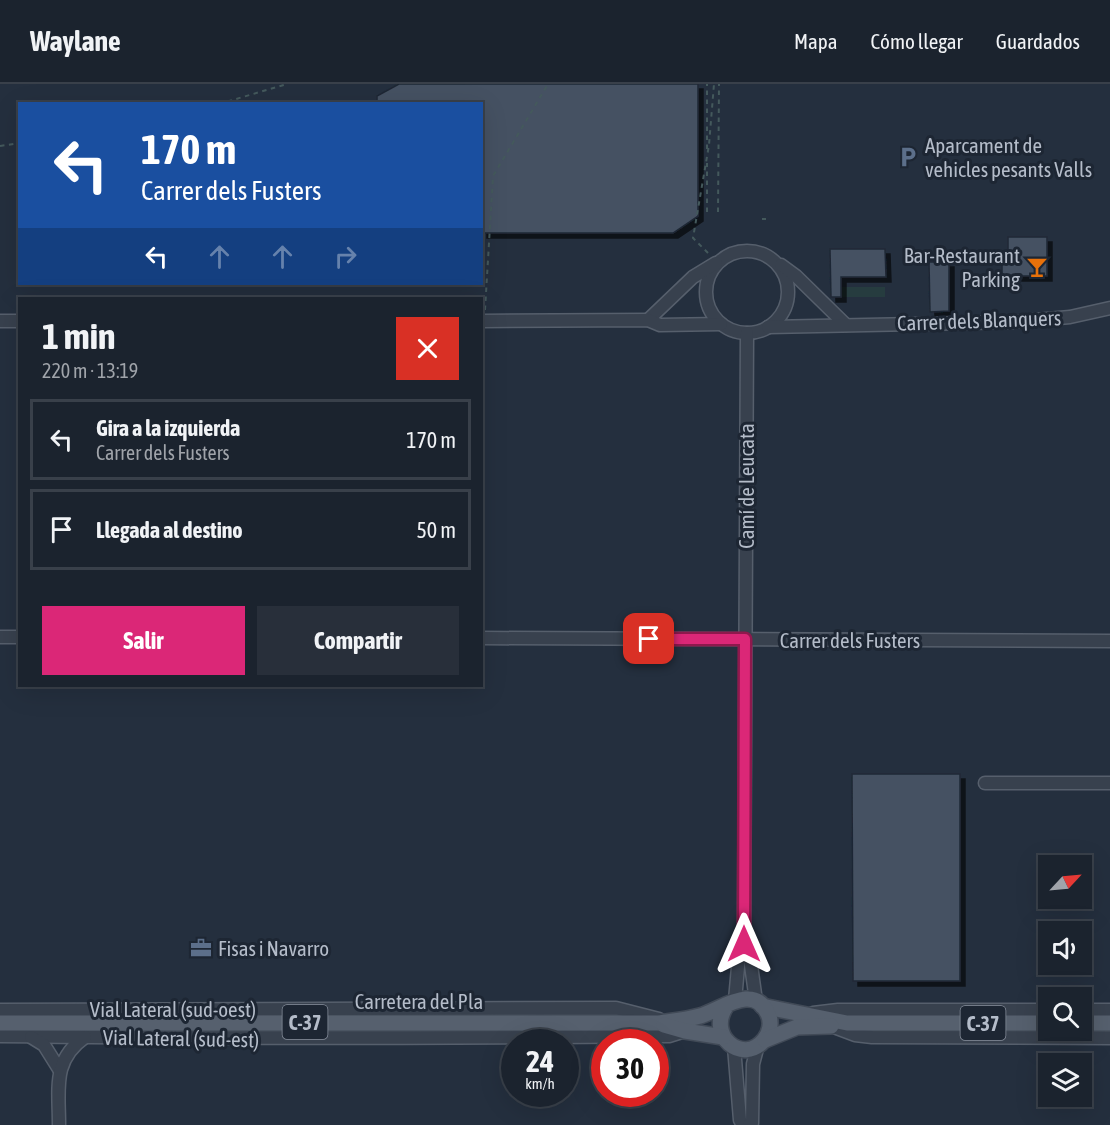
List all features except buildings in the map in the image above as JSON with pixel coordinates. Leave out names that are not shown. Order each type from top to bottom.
[{"type":"main road","name":"C-37","points":[[664,1022],[697,1017],[731,1003],[749,999],[759,1004],[847,1023]]},
{"type":"main road","points":[[728,1042],[719,1023],[723,1011],[731,1003]]},
{"type":"main road","points":[[759,1004],[770,1020],[769,1032],[762,1042]]},
{"type":"main road","name":"C-37","points":[[664,1022],[685,1031],[728,1042],[742,1049],[797,1027],[847,1023],[1038,1023]]},
{"type":"main road","name":"Carretera del Pla","points":[[0,1023],[664,1022]]},
{"type":"main road","points":[[1092,1023],[1110,1023]]},
{"type":"street","points":[[648,320],[693,276],[729,254],[744,250],[759,252],[796,276],[846,325]]},
{"type":"street","points":[[717,263],[709,276],[706,291],[708,306],[721,324],[733,331],[747,333],[768,327],[780,316],[788,294],[786,278],[778,264],[772,259]]},
{"type":"street","name":"Carrer dels Blanquers","points":[[768,327],[1014,322],[1070,317],[1110,308]]},
{"type":"street","points":[[483,321],[648,320],[660,325],[721,324]]},
{"type":"street","points":[[0,321],[18,321]]},
{"type":"street","name":"Camí de Leucata","points":[[744,944],[747,333]]},
{"type":"street","points":[[0,637],[18,637]]},
{"type":"street","name":"Carrer dels Fusters","points":[[483,639],[1110,641]]},
{"type":"street","points":[[985,783],[1110,783]]},
{"type":"street","points":[[731,1003],[744,944]]},
{"type":"street","points":[[744,944],[750,958],[759,1004]]},
{"type":"street","name":"Vial Lateral (sud-oest)","points":[[0,1010],[616,1008],[664,1022]]},
{"type":"street","points":[[806,1014],[838,1010],[1038,1010]]},
{"type":"street","points":[[1092,1010],[1110,1010]]},
{"type":"street","points":[[831,1026],[855,1035],[872,1037],[1110,1038]]},
{"type":"street","name":"Vial Lateral (sud-est)","points":[[0,1036],[265,1039],[669,1036],[685,1031]]},
{"type":"street","points":[[29,1036],[44,1045],[59,1069],[59,1125]]},
{"type":"street","points":[[59,1069],[76,1043],[85,1037]]},
{"type":"street","points":[[728,1042],[740,1120],[743,1125]]},
{"type":"street","points":[[749,1125],[752,1123],[753,1064],[762,1042]]},
{"type":"path","points":[[226,102],[287,84]]},
{"type":"path","points":[[483,321],[493,176],[548,84]]},
{"type":"path","points":[[707,84],[707,212]]},
{"type":"path","points":[[714,84],[709,145],[693,238],[717,263]]},
{"type":"path","points":[[718,84],[718,212]]},
{"type":"path","points":[[0,146],[18,143]]},
{"type":"green space","points":[[841,287],[885,287],[885,297],[841,297]]},
{"type":"place","name":"Aparcament de vehicles pesants Valls","points":[[908,157]]},
{"type":"place","name":"Bar-Restaurant Parking","points":[[1037,267]]},
{"type":"place","name":"Fisas i Navarro","points":[[201,948]]},
{"type":"route","points":[[649,639],[745,639],[744,944]]}]
